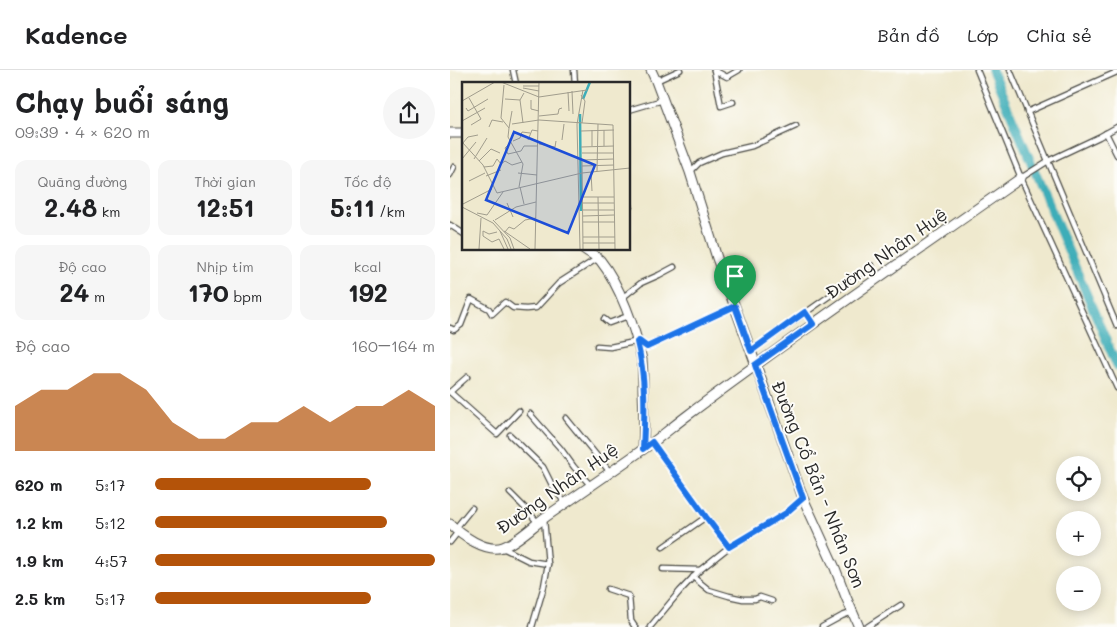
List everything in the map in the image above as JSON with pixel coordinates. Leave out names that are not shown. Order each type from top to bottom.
[{"type":"street","name":"Đường Cổ Bản - Nhân Sơn","points":[[651,70],[690,172],[717,258],[803,498],[859,627]]},
{"type":"street","name":"Đường Nhân Huệ","points":[[454,528],[469,540],[484,546],[503,547],[643,449],[755,365],[1021,178]]},
{"type":"street","points":[[586,250],[598,258],[608,271],[622,298],[637,342],[643,371],[643,449]]},
{"type":"lane","points":[[656,81],[680,70]]},
{"type":"lane","points":[[714,70],[727,77],[739,70]]},
{"type":"lane","points":[[714,70],[721,106],[733,102]]},
{"type":"lane","points":[[977,70],[1021,178],[1117,388]]},
{"type":"lane","points":[[1010,70],[1117,326]]},
{"type":"lane","points":[[1027,112],[1117,72]]},
{"type":"lane","points":[[630,110],[663,100]]},
{"type":"lane","points":[[690,172],[699,163],[722,154],[752,146],[796,126]]},
{"type":"lane","points":[[1021,178],[1048,161],[1117,127]]},
{"type":"lane","points":[[1106,133],[1117,156]]},
{"type":"lane","points":[[450,175],[454,167]]},
{"type":"lane","points":[[450,225],[462,233]]},
{"type":"lane","points":[[450,328],[454,330],[461,325],[471,300],[489,309],[492,314],[505,302],[513,308],[536,308],[559,282],[598,258]]},
{"type":"lane","points":[[622,298],[641,282],[659,275],[674,266]]},
{"type":"lane","points":[[751,351],[872,266]]},
{"type":"lane","points":[[597,346],[610,347],[639,341],[647,347],[735,306]]},
{"type":"lane","points":[[805,312],[813,324]]},
{"type":"lane","points":[[604,319],[609,323],[628,316]]},
{"type":"lane","points":[[467,377],[450,392],[497,434],[519,411]]},
{"type":"lane","points":[[530,414],[561,448],[574,467],[591,486]]},
{"type":"lane","points":[[566,418],[610,472]]},
{"type":"lane","points":[[510,435],[543,468],[553,487],[565,503]]},
{"type":"lane","points":[[652,442],[729,547]]},
{"type":"lane","points":[[510,493],[541,521],[548,564],[544,586],[532,627]]},
{"type":"lane","points":[[650,627],[700,570],[729,547],[786,513],[803,498]]},
{"type":"lane","points":[[450,542],[454,528],[472,508]]},
{"type":"lane","points":[[663,547],[706,517]]},
{"type":"lane","points":[[503,547],[529,561],[548,564]]},
{"type":"lane","points":[[664,570],[700,570]]},
{"type":"lane","points":[[693,577],[710,590],[729,596],[743,599],[760,597],[772,601]]},
{"type":"lane","points":[[608,589],[629,596],[631,621],[635,627]]},
{"type":"lane","points":[[868,627],[901,605]]},
{"type":"lane","points":[[822,627],[853,612]]},
{"type":"waterway","points":[[992,70],[1117,366]]},
{"type":"route","points":[[735,306],[751,351],[805,312],[813,324],[755,365],[803,498],[786,513],[729,547],[652,442],[643,449],[643,371],[637,342],[639,341],[647,347],[735,306]]}]
